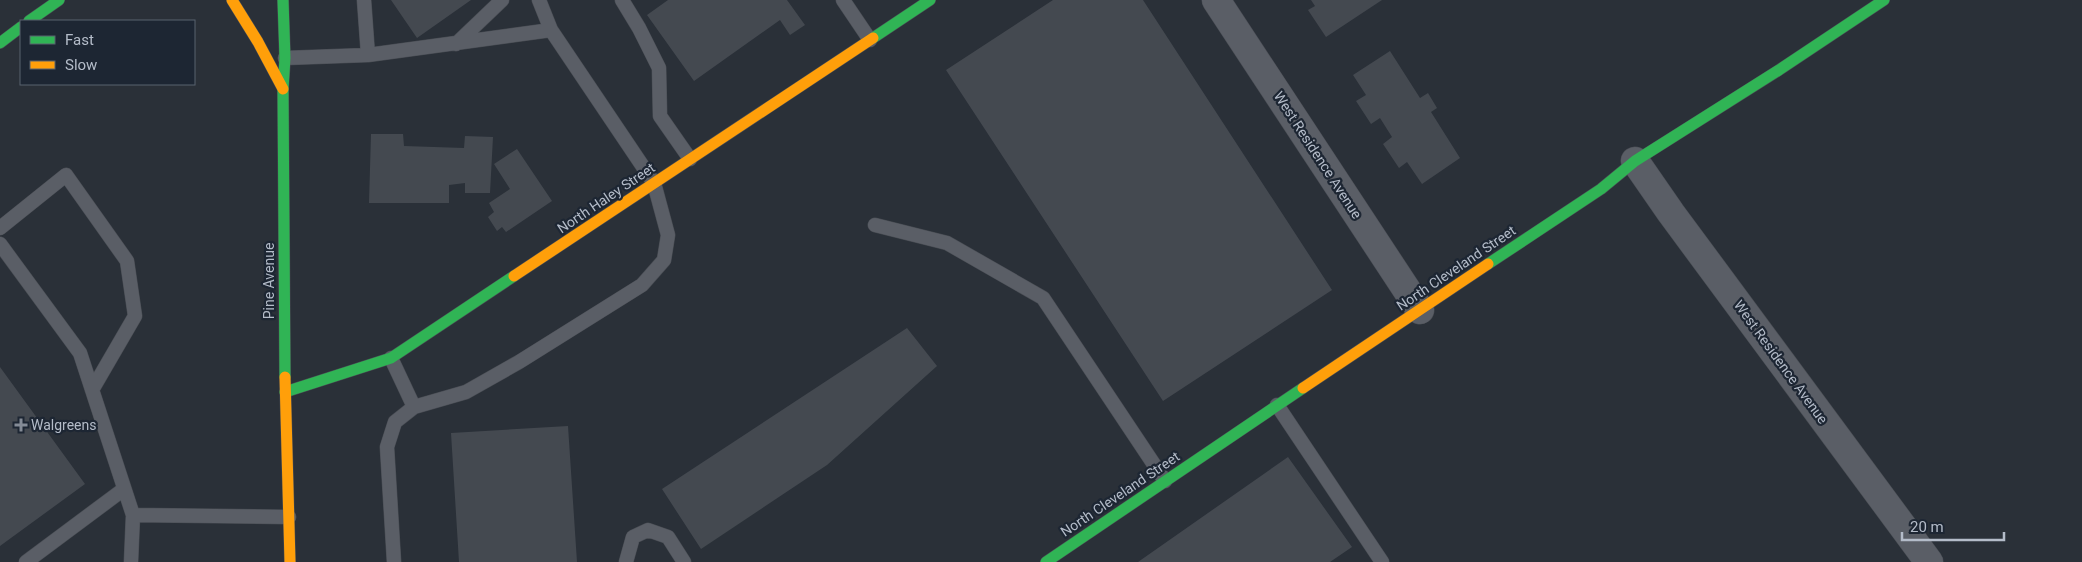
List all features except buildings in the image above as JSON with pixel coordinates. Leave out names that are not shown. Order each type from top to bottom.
[{"type":"street","points":[[30,20],[58,0]]},
{"type":"street","points":[[232,0],[284,89]]},
{"type":"street","name":"Pine Avenue","points":[[283,0],[285,58],[284,392],[290,562]]},
{"type":"street","name":"North Haley Street","points":[[284,392],[391,358],[930,0]]},
{"type":"street","name":"West Residence Avenue","points":[[1216,0],[1420,310]]},
{"type":"street","name":"North Cleveland Street","points":[[1046,562],[1601,189],[1635,161],[1780,70],[1884,0]]},
{"type":"street","points":[[0,42],[20,28]]},
{"type":"street","name":"West Residence Avenue","points":[[1635,161],[1929,562]]},
{"type":"lane","points":[[364,0],[368,55]]},
{"type":"lane","points":[[456,44],[502,0]]},
{"type":"lane","points":[[394,562],[387,447],[395,422],[414,407],[466,392],[519,362],[642,285],[664,260],[668,235],[654,184],[551,30],[538,0]]},
{"type":"lane","points":[[622,0],[639,28],[658,68],[660,116],[690,159]]},
{"type":"lane","points":[[844,0],[870,40]]},
{"type":"lane","points":[[285,58],[368,55],[551,30]]},
{"type":"lane","points":[[0,228],[66,175],[127,261],[135,316],[92,390]]},
{"type":"lane","points":[[875,225],[947,243],[1043,298],[1165,481]]},
{"type":"lane","points":[[0,244],[80,353],[133,516],[131,562]]},
{"type":"lane","points":[[391,358],[414,407]]},
{"type":"lane","points":[[1277,405],[1382,562]]},
{"type":"lane","points":[[26,562],[124,489]]},
{"type":"lane","points":[[133,516],[289,517]]},
{"type":"lane","points":[[626,562],[632,537],[648,530],[668,536],[684,562]]},
{"type":"traffic: fast","points":[[30,20],[59,0]]},
{"type":"traffic: fast","points":[[283,0],[285,58],[283,89],[285,377]]},
{"type":"traffic: fast","points":[[873,38],[930,0]]},
{"type":"traffic: fast","points":[[1488,264],[1601,189],[1635,161],[1779,70],[1884,0]]},
{"type":"traffic: fast","points":[[0,43],[20,28]]},
{"type":"traffic: fast","points":[[285,392],[391,358],[514,276]]},
{"type":"traffic: fast","points":[[1046,562],[1303,388]]},
{"type":"traffic: slow","points":[[232,0],[258,42],[283,89]]},
{"type":"traffic: slow","points":[[514,276],[873,38]]},
{"type":"traffic: slow","points":[[1303,388],[1488,264]]},
{"type":"traffic: slow","points":[[285,377],[290,562]]},
{"type":"place","name":"Walgreens","points":[[21,425]]}]
